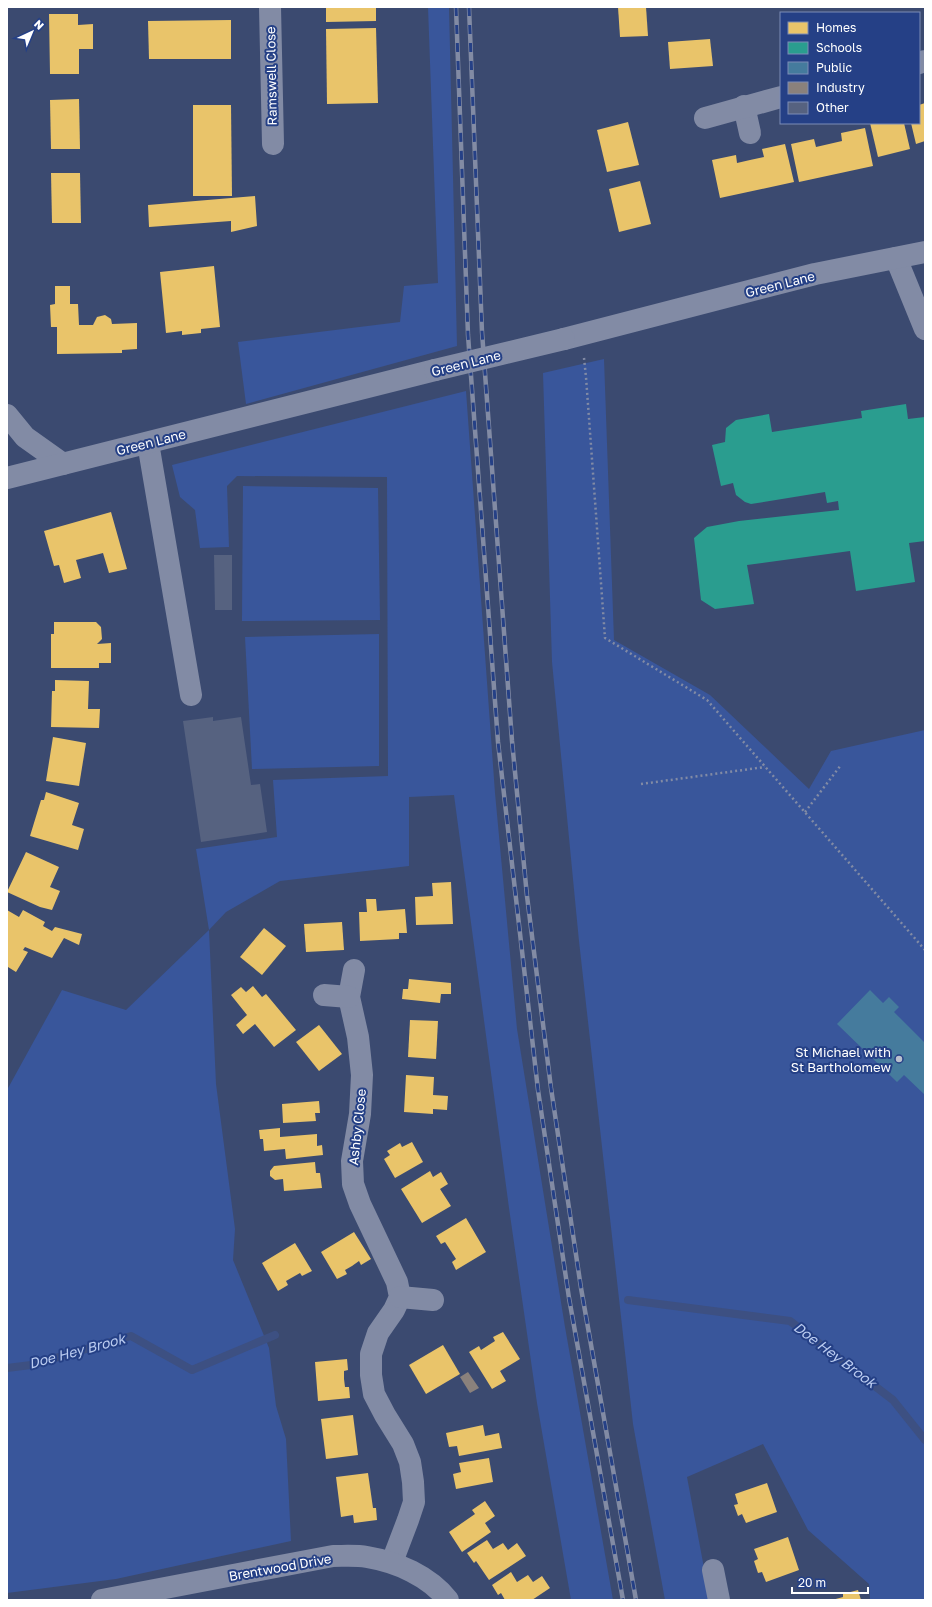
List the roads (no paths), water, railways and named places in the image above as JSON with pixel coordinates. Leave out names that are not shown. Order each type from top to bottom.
[{"type":"street","name":"Ramswell Close","points":[[270,7],[273,144]]},
{"type":"street","points":[[705,118],[780,97]]},
{"type":"street","points":[[744,106],[750,133]]},
{"type":"street","name":"Green Lane","points":[[7,478],[564,339],[816,274],[925,252]]},
{"type":"street","points":[[896,258],[925,329]]},
{"type":"street","points":[[7,416],[25,437],[63,464]]},
{"type":"street","points":[[148,443],[191,695]]},
{"type":"street","name":"Ashby Close","points":[[354,970],[349,997],[358,1037],[362,1075],[360,1114],[352,1161],[353,1184],[360,1204],[397,1282],[400,1297]]},
{"type":"street","points":[[324,995],[349,997]]},
{"type":"street","points":[[392,1562],[414,1502],[413,1482],[410,1462],[402,1444],[384,1415],[374,1394],[370,1375],[371,1354],[378,1333],[394,1310],[400,1297],[432,1300]]},
{"type":"street","name":"Brentwood Drive","points":[[102,1600],[333,1556],[365,1557],[392,1562],[426,1579],[448,1600]]},
{"type":"street","points":[[713,1570],[719,1600]]},
{"type":"waterway","name":"Doe Hey Brook","points":[[628,1300],[790,1321],[893,1400],[925,1440]]},
{"type":"waterway","name":"Doe Hey Brook","points":[[7,1368],[31,1365],[131,1336],[192,1370],[275,1335]]},
{"type":"railway","points":[[456,7],[468,335],[498,742],[538,1090],[569,1298],[623,1600]]},
{"type":"railway","points":[[469,7],[482,332],[512,741],[527,896],[551,1088],[581,1288],[636,1600]]},
{"type":"place","name":"St Michael with St Bartholomew","points":[[899,1059]]}]
